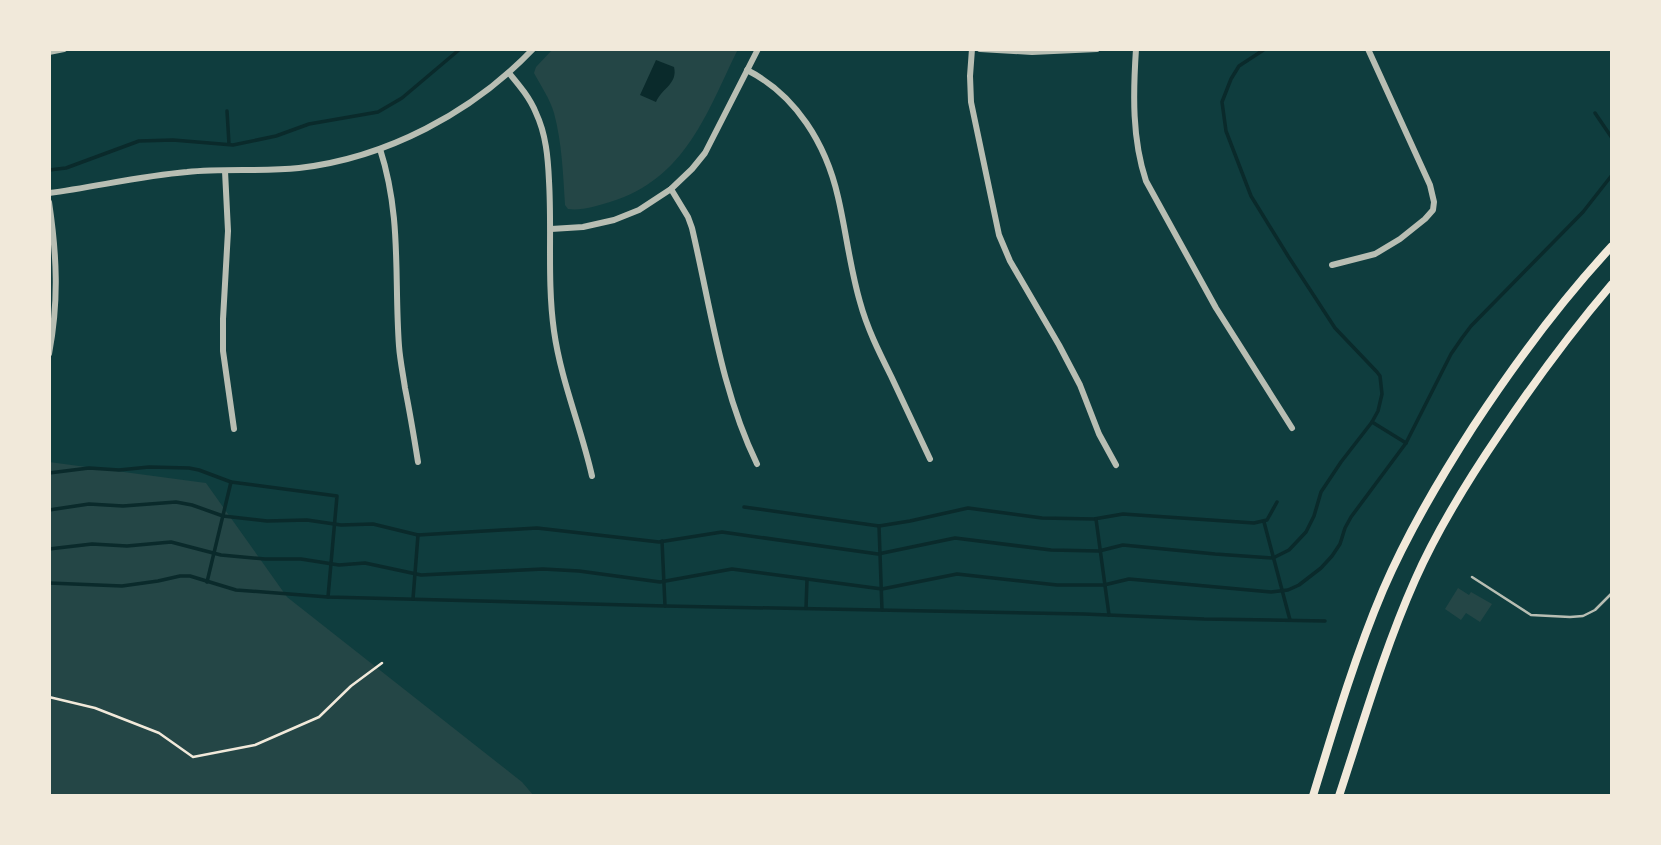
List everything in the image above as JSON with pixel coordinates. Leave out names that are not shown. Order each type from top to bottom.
[{"type":"main road","points":[[1313,796],[1365,635],[1383,589],[1409,536],[1449,465],[1521,357],[1569,294],[1612,246]]},
{"type":"main road","points":[[1339,796],[1387,648],[1438,533],[1479,464],[1527,392],[1612,284]]},
{"type":"street","points":[[49,52],[64,49]]},
{"type":"street","points":[[49,193],[182,172],[297,168],[339,161],[380,149],[465,106],[509,73],[533,49]]},
{"type":"street","points":[[551,229],[583,227],[614,220],[639,210],[671,189],[705,153],[758,49]]},
{"type":"street","points":[[972,49],[972,113],[999,235],[1010,261],[1080,385],[1099,434],[1116,465]]},
{"type":"street","points":[[980,49],[1032,52],[1097,49]]},
{"type":"street","points":[[1136,49],[1135,138],[1146,181],[1216,308],[1292,428]]},
{"type":"street","points":[[1332,265],[1375,254],[1390,246],[1433,210],[1430,185],[1368,49]]},
{"type":"street","points":[[747,70],[761,77],[788,99],[819,144],[833,178],[857,290],[869,328],[930,459]]},
{"type":"street","points":[[509,73],[530,100],[541,127],[548,162],[551,304],[556,347],[565,389],[592,476]]},
{"type":"street","points":[[380,149],[394,213],[399,350],[418,462]]},
{"type":"street","points":[[225,171],[228,231],[223,344],[234,429]]},
{"type":"street","points":[[671,189],[692,228],[729,394],[758,464]]},
{"type":"street","points":[[49,202],[57,294],[49,354]]},
{"type":"lane","points":[[1472,577],[1531,615],[1583,616],[1595,610],[1612,593]]},
{"type":"path","points":[[49,698],[95,708],[159,733],[193,757],[255,746],[319,718],[351,686],[382,663]]},
{"type":"shaded area","points":[[553,49],[738,49],[691,140],[676,160],[658,177],[636,191],[610,202],[584,209],[568,209],[565,205],[557,124],[548,98],[534,73],[536,67]]},
{"type":"shaded area","points":[[656,60],[674,67],[675,73],[672,82],[656,102],[640,95]]},
{"type":"shaded area","points":[[49,462],[206,483],[287,597],[522,782],[534,796],[49,796]]},
{"type":"shaded area","points":[[1458,588],[1492,604],[1480,622],[1466,613],[1461,620],[1445,609]]},
{"type":"waterway","points":[[49,170],[66,168],[139,141],[173,140],[233,145],[276,136],[309,124],[378,112],[402,98],[460,49]]},
{"type":"waterway","points":[[49,510],[89,504],[123,506],[176,502],[223,516],[267,521],[307,520],[341,525],[373,524],[418,535],[537,528],[659,542],[722,532],[878,554],[955,538],[1051,550],[1099,551],[1123,545],[1273,558],[1289,550],[1306,532],[1321,492],[1372,422],[1382,394],[1380,376],[1335,328],[1251,196],[1226,131],[1222,102],[1231,79],[1239,66],[1265,49]]},
{"type":"waterway","points":[[227,111],[229,144]]},
{"type":"waterway","points":[[1595,113],[1612,138]]},
{"type":"waterway","points":[[49,549],[92,544],[127,546],[171,542],[221,555],[301,559],[339,565],[365,563],[421,575],[543,569],[660,582],[732,569],[882,589],[957,574],[1057,585],[1104,585],[1129,579],[1271,592],[1288,590],[1299,585],[1332,556],[1351,517],[1406,443],[1451,354],[1471,326],[1583,212],[1612,175]]},
{"type":"waterway","points":[[1372,422],[1406,443]]},
{"type":"waterway","points":[[49,473],[89,468],[189,468],[231,482],[337,496],[328,597]]},
{"type":"waterway","points":[[207,582],[231,482]]},
{"type":"waterway","points":[[744,507],[879,526],[968,508],[1042,518],[1094,519],[1123,514],[1254,523],[1267,520],[1277,502]]},
{"type":"waterway","points":[[1096,519],[1109,615]]},
{"type":"waterway","points":[[1264,522],[1290,620]]},
{"type":"waterway","points":[[879,526],[882,610]]},
{"type":"waterway","points":[[413,599],[418,535]]},
{"type":"waterway","points":[[662,541],[665,606]]},
{"type":"waterway","points":[[49,583],[122,586],[190,576],[236,590],[328,597],[1325,621]]},
{"type":"waterway","points":[[806,608],[807,580]]}]
